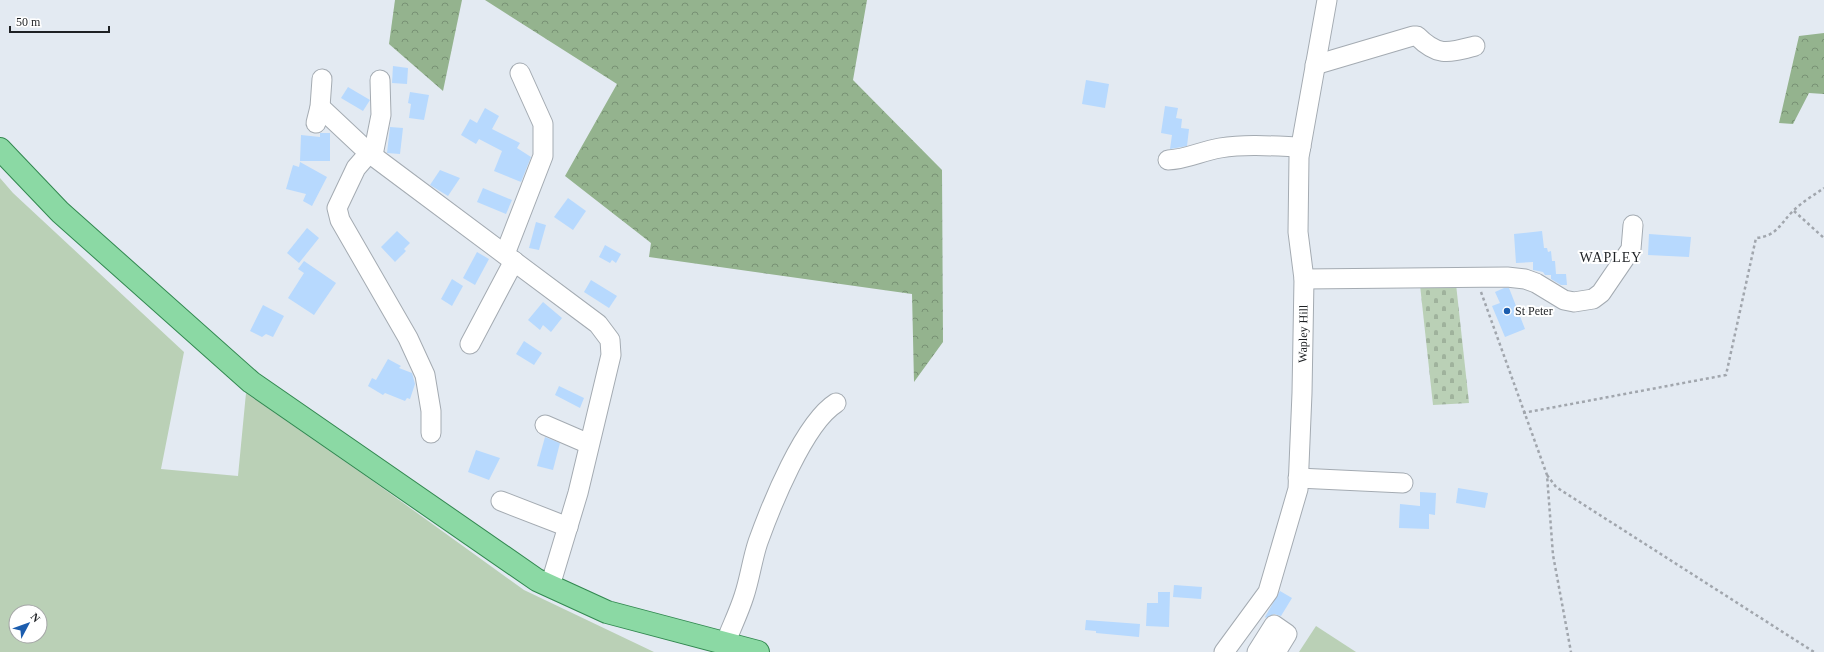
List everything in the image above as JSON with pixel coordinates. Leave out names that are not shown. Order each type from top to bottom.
[{"type":"main road","points":[[0,149],[60,212],[251,382],[537,580],[606,612],[758,652]]},
{"type":"street","name":"Wapley Hill","points":[[1224,652],[1268,592],[1298,489],[1302,392],[1304,279],[1298,232],[1299,157],[1327,0]]},
{"type":"street","points":[[1315,65],[1413,36],[1417,36],[1430,48],[1439,52],[1452,52],[1475,46]]},
{"type":"street","points":[[470,344],[509,258],[543,156],[543,124],[520,73]]},
{"type":"street","points":[[322,79],[318,115],[598,324],[610,340],[611,355],[568,527],[550,586]]},
{"type":"street","points":[[380,80],[381,114],[371,154],[356,168],[337,208],[340,220],[408,338],[425,374],[431,411],[431,433]]},
{"type":"street","points":[[1168,160],[1190,158],[1218,148],[1252,145],[1301,146]]},
{"type":"street","points":[[1304,279],[1525,279],[1536,283],[1564,300],[1574,302],[1586,301],[1593,299],[1601,293],[1631,249],[1636,235]]},
{"type":"street","points":[[725,644],[744,597],[760,536],[781,488],[805,437],[820,416],[836,403]]},
{"type":"street","points":[[544,425],[589,444]]},
{"type":"street","points":[[1298,478],[1403,483]]},
{"type":"street","points":[[501,501],[568,527]]},
{"type":"street","points":[[1257,652],[1274,625],[1287,634],[1276,652]]},
{"type":"path","points":[[1523,413],[1726,375],[1756,238],[1764,238],[1776,232],[1794,211],[1824,188]]},
{"type":"path","points":[[1794,211],[1824,238]]},
{"type":"path","points":[[1476,278],[1523,413],[1547,475],[1556,487],[1814,652]]},
{"type":"path","points":[[1547,475],[1553,555],[1571,652]]},
{"type":"green space","points":[[395,0],[462,0],[443,91],[389,44]]},
{"type":"green space","points":[[485,0],[867,0],[853,80],[942,170],[943,342],[914,382],[912,294],[649,257],[651,243],[565,176],[617,84]]},
{"type":"green space","points":[[1824,33],[1824,94],[1809,93],[1793,124],[1779,123],[1799,36]]},
{"type":"green space","points":[[0,178],[13,193],[184,352],[161,469],[238,476],[246,393],[370,479],[524,590],[654,652],[0,652]]},
{"type":"green space","points":[[1456,284],[1469,403],[1433,405],[1420,285]]},
{"type":"green space","points":[[1316,626],[1356,652],[1299,652]]},
{"type":"building","points":[[393,66],[408,68],[407,84],[392,83]]},
{"type":"building","points":[[1086,80],[1109,84],[1105,108],[1082,104]]},
{"type":"building","points":[[348,87],[370,100],[363,111],[341,98]]},
{"type":"building","points":[[410,92],[429,95],[424,120],[409,118],[411,104],[408,103]]},
{"type":"building","points":[[1165,106],[1178,108],[1176,118],[1182,119],[1181,128],[1189,129],[1187,146],[1170,149],[1172,135],[1161,133]]},
{"type":"building","points":[[485,108],[499,116],[492,129],[520,143],[517,148],[531,157],[521,182],[494,171],[502,151],[479,139],[476,144],[461,135],[470,119],[477,123]]},
{"type":"building","points":[[390,127],[403,128],[400,154],[387,153]]},
{"type":"building","points":[[320,133],[330,133],[330,161],[300,161],[301,135],[320,137]]},
{"type":"building","points":[[300,162],[327,177],[312,206],[303,201],[306,194],[286,189],[293,165],[299,167]]},
{"type":"building","points":[[440,170],[460,178],[448,196],[430,185]]},
{"type":"building","points":[[483,188],[512,200],[506,214],[477,202]]},
{"type":"building","points":[[568,198],[586,211],[573,230],[554,217]]},
{"type":"building","points":[[536,222],[546,225],[539,250],[529,248]]},
{"type":"building","points":[[307,228],[319,238],[299,263],[287,253]]},
{"type":"building","points":[[397,231],[410,243],[404,249],[406,251],[395,262],[381,247]]},
{"type":"building","points":[[1542,231],[1544,248],[1547,248],[1548,252],[1551,251],[1552,261],[1555,261],[1556,274],[1566,274],[1567,285],[1561,285],[1551,279],[1551,275],[1545,275],[1543,272],[1533,270],[1533,262],[1516,263],[1514,234]]},
{"type":"building","points":[[1649,234],[1691,237],[1689,257],[1648,255]]},
{"type":"building","points":[[605,245],[621,254],[616,263],[612,260],[610,263],[599,257]]},
{"type":"building","points":[[477,252],[489,259],[475,285],[463,278]]},
{"type":"building","points":[[304,261],[336,283],[314,315],[288,298],[304,273],[298,269]]},
{"type":"building","points":[[452,279],[463,286],[452,306],[441,299]]},
{"type":"building","points":[[591,280],[617,296],[609,308],[584,292]]},
{"type":"building","name":"St Peter","points":[[1504,288],[1509,288],[1525,329],[1505,337],[1492,306],[1500,303],[1495,292]]},
{"type":"building","points":[[543,302],[562,318],[551,332],[543,325],[540,330],[528,320]]},
{"type":"building","points":[[263,305],[284,316],[273,337],[266,334],[262,337],[250,331]]},
{"type":"building","points":[[524,341],[542,353],[534,365],[516,354]]},
{"type":"building","points":[[388,359],[401,366],[399,368],[412,373],[415,384],[410,399],[407,398],[405,401],[385,393],[383,395],[368,386],[372,378],[376,380]]},
{"type":"building","points":[[559,386],[584,398],[580,408],[555,395]]},
{"type":"building","points":[[545,437],[560,443],[553,470],[537,466]]},
{"type":"building","points":[[476,450],[500,458],[489,480],[468,472]]},
{"type":"building","points":[[1458,488],[1488,493],[1485,508],[1456,503]]},
{"type":"building","points":[[1420,492],[1436,493],[1435,515],[1429,514],[1429,529],[1399,528],[1400,504],[1420,506]]},
{"type":"building","points":[[1174,585],[1202,587],[1201,599],[1173,597]]},
{"type":"building","points":[[1280,591],[1292,598],[1281,616],[1274,614],[1266,618],[1265,617]]},
{"type":"building","points":[[1158,592],[1170,592],[1169,627],[1146,626],[1147,603],[1158,603]]},
{"type":"building","points":[[1086,620],[1140,624],[1139,637],[1096,633],[1096,631],[1085,630]]},
{"type":"place","name":"St Peter","points":[[1507,311]]},
{"type":"district","name":"WAPLEY","points":[[1611,257]]}]
